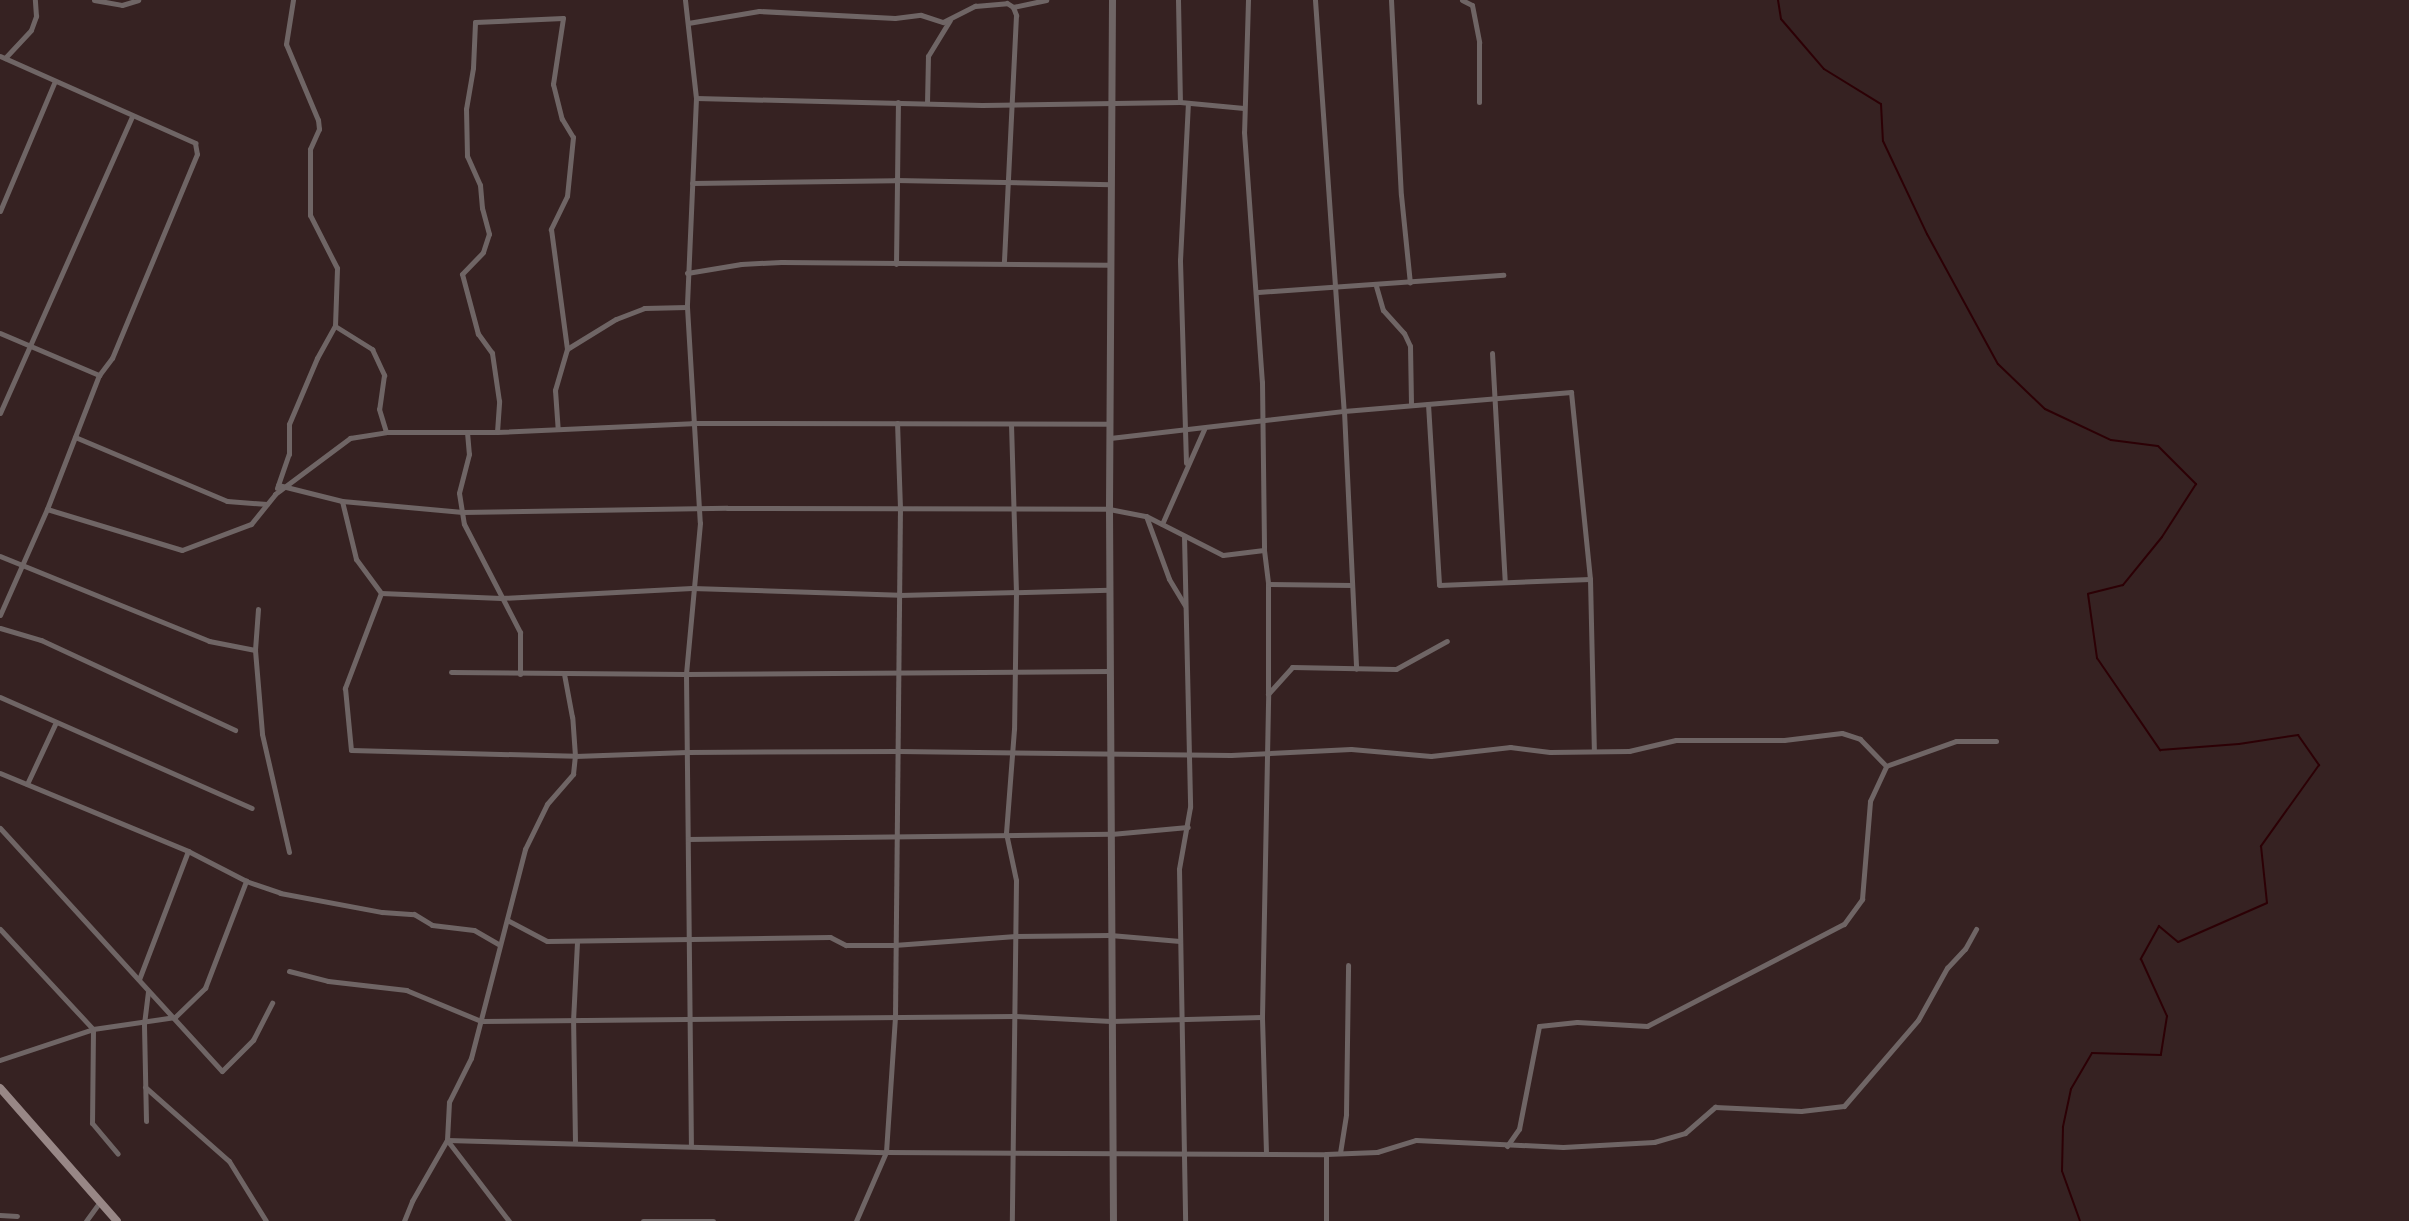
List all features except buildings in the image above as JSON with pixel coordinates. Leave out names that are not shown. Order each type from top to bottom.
[{"type":"main road","points":[[0,1088],[117,1221]]},
{"type":"street","points":[[0,615],[47,509],[99,375],[113,358],[197,154],[195,143],[3,57],[31,30],[36,16],[35,0]]},
{"type":"street","points":[[94,0],[122,5],[138,0]]},
{"type":"street","points":[[281,486],[289,454],[289,424],[317,358],[335,326],[337,268],[310,215],[310,149],[319,129],[318,120],[286,44],[293,0]]},
{"type":"street","points":[[685,0],[696,98],[687,307],[699,509],[686,674],[691,1145]]},
{"type":"street","points":[[1013,7],[1046,0]]},
{"type":"street","points":[[1112,0],[1109,265],[1112,1221]]},
{"type":"street","points":[[1178,0],[1180,102]]},
{"type":"street","points":[[1248,0],[1244,108],[1258,292],[1264,550],[1268,584],[1262,1017],[1266,1153]]},
{"type":"street","points":[[1315,0],[1333,288],[1344,411],[1356,669]]},
{"type":"street","points":[[1391,0],[1401,195],[1410,283]]},
{"type":"street","points":[[1462,0],[1472,5],[1475,16],[1479,42],[1479,102]]},
{"type":"street","points":[[927,103],[928,56],[950,20],[967,9],[985,4],[1007,3],[1013,7],[1016,15],[1004,263]]},
{"type":"street","points":[[688,23],[759,11],[895,18],[921,15],[938,21],[950,20]]},
{"type":"street","points":[[497,432],[499,401],[492,353],[478,334],[462,274],[483,253],[489,234],[482,208],[480,184],[467,156],[466,109],[473,68],[475,22],[563,18],[553,84],[562,119],[573,137],[567,196],[551,229],[567,349],[555,390],[558,429]]},
{"type":"street","points":[[0,211],[55,81]]},
{"type":"street","points":[[696,98],[774,102],[1012,104],[1180,102],[1244,108]]},
{"type":"street","points":[[896,264],[898,102]]},
{"type":"street","points":[[1186,463],[1180,260],[1188,104]]},
{"type":"street","points":[[0,413],[132,116]]},
{"type":"street","points":[[692,183],[895,180],[1111,184]]},
{"type":"street","points":[[687,273],[768,263],[1109,265]]},
{"type":"street","points":[[1258,292],[1376,286],[1503,275]]},
{"type":"street","points":[[1376,286],[1383,310],[1404,333],[1410,346],[1411,405]]},
{"type":"street","points":[[567,349],[616,319],[644,308],[687,307]]},
{"type":"street","points":[[335,326],[372,349],[376,357],[384,375],[379,409],[386,432]]},
{"type":"street","points":[[0,333],[99,375]]},
{"type":"street","points":[[1492,353],[1505,582]]},
{"type":"street","points":[[1110,438],[1344,411],[1571,392],[1590,579],[1594,751]]},
{"type":"street","points":[[1428,404],[1439,585],[1590,579]]},
{"type":"street","points":[[47,509],[182,550],[251,524],[281,486],[350,438],[386,432],[497,432],[692,423],[1110,424]]},
{"type":"street","points":[[856,1221],[886,1152],[895,1017],[900,508],[897,423]]},
{"type":"street","points":[[1011,424],[1016,592],[1006,833],[1016,880],[1012,1221]]},
{"type":"street","points":[[1161,524],[1186,463],[1204,429]]},
{"type":"street","points":[[467,432],[469,454],[459,493],[464,524],[490,568],[520,632],[520,674]]},
{"type":"street","points":[[75,437],[227,501],[267,504]]},
{"type":"street","points":[[281,486],[342,501],[462,512],[1014,507],[1109,509],[1146,516],[1223,555],[1264,550]]},
{"type":"street","points":[[342,501],[356,559],[381,593]]},
{"type":"street","points":[[1146,516],[1169,579],[1185,608]]},
{"type":"street","points":[[1184,536],[1188,827],[1179,870],[1185,1221]]},
{"type":"street","points":[[0,556],[209,641],[255,650]]},
{"type":"street","points":[[1268,584],[1352,585]]},
{"type":"street","points":[[381,593],[502,598],[692,588],[899,595],[1110,590]]},
{"type":"street","points":[[381,593],[345,688],[351,750],[575,756],[687,752],[898,751],[1110,755],[1351,749],[1432,755],[1510,747],[1550,752],[1629,751],[1676,740],[1784,740],[1842,733],[1860,739],[1886,765]]},
{"type":"street","points":[[258,609],[255,650],[262,734],[289,852]]},
{"type":"street","points":[[0,628],[41,640],[235,730]]},
{"type":"street","points":[[1268,694],[1292,667],[1396,669],[1447,640]]},
{"type":"street","points":[[451,672],[686,674],[1110,671]]},
{"type":"street","points":[[404,1221],[412,1201],[447,1140],[449,1102],[471,1058],[524,849],[547,804],[573,774],[575,756],[564,674]]},
{"type":"street","points":[[0,697],[252,808]]},
{"type":"street","points":[[27,784],[56,722]]},
{"type":"street","points":[[1507,1146],[1519,1129],[1539,1026],[1577,1021],[1647,1026],[1844,924],[1863,899],[1870,801],[1886,765],[1956,741],[1996,741]]},
{"type":"street","points":[[0,772],[188,850],[246,881],[284,893],[382,912],[414,914],[432,925],[474,930],[498,944]]},
{"type":"street","points":[[688,839],[1006,833],[1111,834],[1188,827]]},
{"type":"street","points":[[0,828],[222,1071],[253,1040],[272,1003]]},
{"type":"street","points":[[139,979],[188,850]]},
{"type":"street","points":[[0,1060],[93,1029],[144,1024],[175,1017],[205,988],[246,881]]},
{"type":"street","points":[[507,920],[547,941],[688,941],[723,936],[830,937],[846,944],[894,945],[1016,936],[1110,934],[1180,941]]},
{"type":"street","points":[[0,929],[93,1029],[92,1123],[118,1154]]},
{"type":"street","points":[[447,1140],[886,1152],[1326,1154],[1377,1152],[1416,1140],[1563,1147],[1654,1142],[1685,1133],[1716,1107],[1801,1111],[1844,1106],[1918,1020],[1947,968],[1965,949],[1976,929]]},
{"type":"street","points":[[575,1142],[573,1021],[577,941]]},
{"type":"street","points":[[1340,1153],[1346,1114],[1348,965]]},
{"type":"street","points":[[289,971],[328,981],[407,990],[481,1021],[1014,1016],[1111,1021],[1262,1017]]},
{"type":"street","points":[[146,1121],[144,1024],[148,990]]},
{"type":"street","points":[[145,1087],[229,1161],[266,1221]]},
{"type":"street","points":[[447,1140],[509,1221]]},
{"type":"street","points":[[1326,1154],[1326,1221]]},
{"type":"street","points":[[86,1221],[100,1202]]},
{"type":"street","points":[[0,1215],[17,1216]]},
{"type":"street","points":[[643,1221],[713,1221]]},
{"type":"waterway","points":[[1778,0],[1781,19],[1824,69],[1881,104],[1883,141],[1927,234],[1998,364],[2045,409],[2111,440],[2158,446],[2196,484],[2162,537],[2123,585],[2088,594],[2097,658],[2160,750],[2239,744],[2298,735],[2319,765],[2261,846],[2267,903],[2178,942],[2159,926],[2141,959],[2167,1016],[2161,1055],[2092,1053],[2071,1089],[2063,1127],[2062,1171],[2080,1221]]}]
